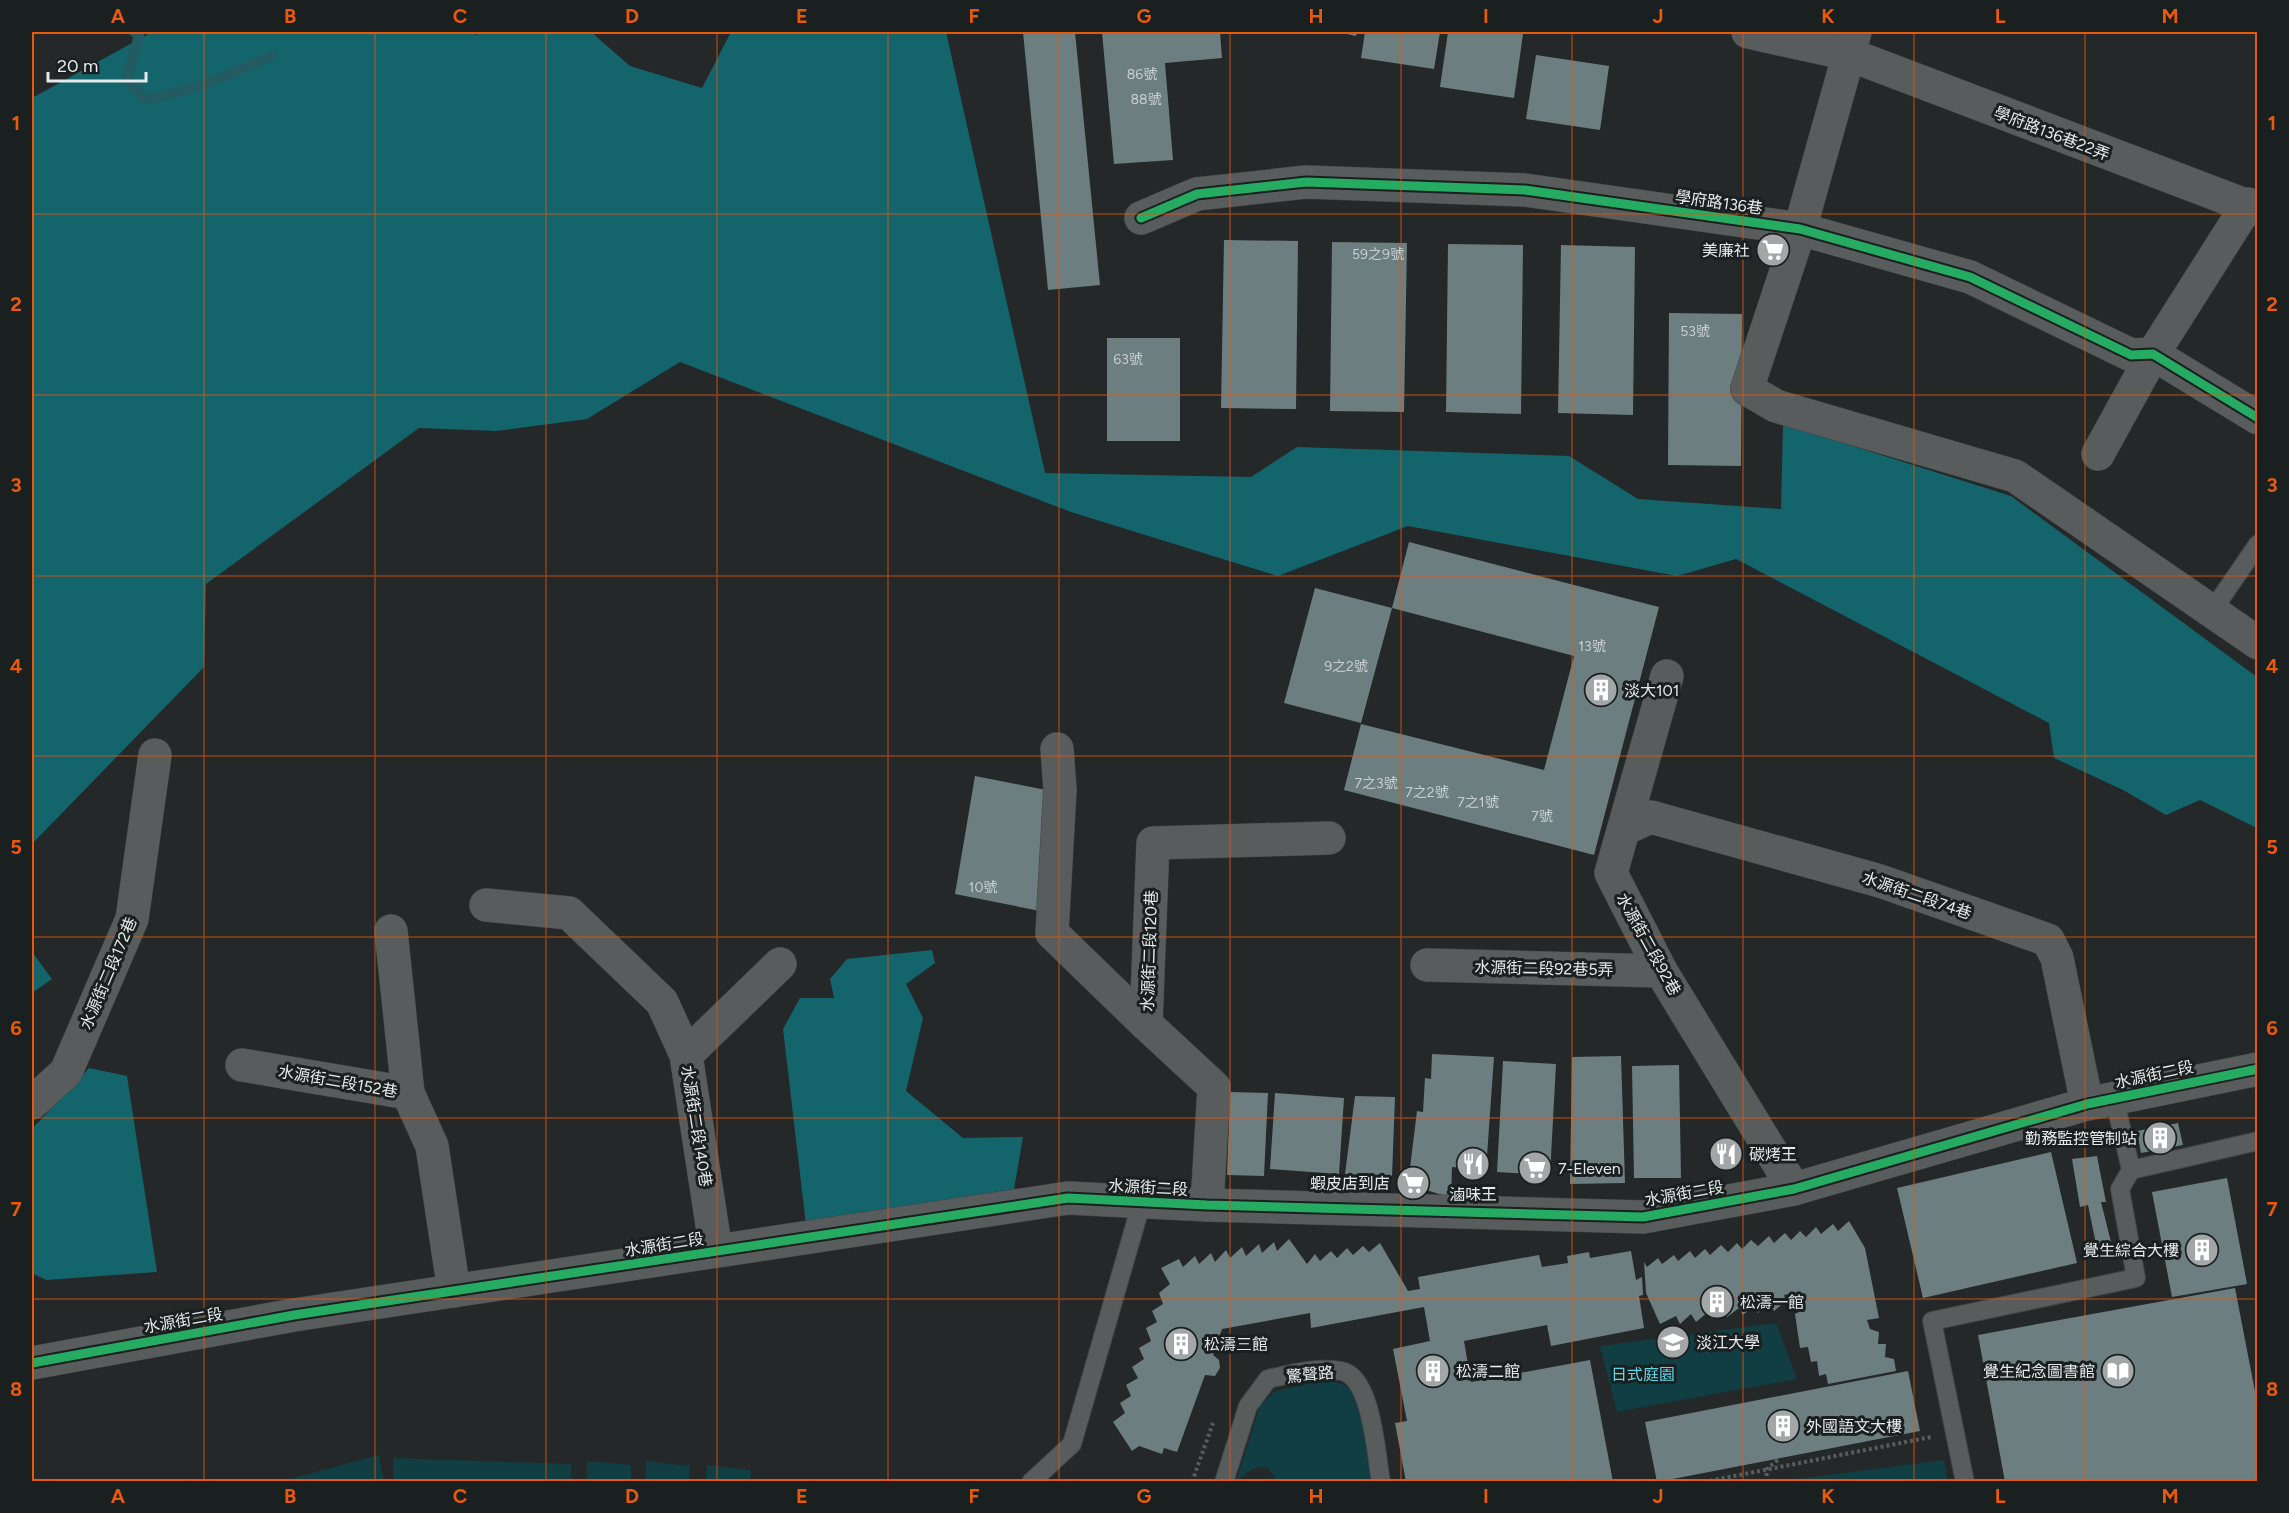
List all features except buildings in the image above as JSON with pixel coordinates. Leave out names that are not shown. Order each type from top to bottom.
[{"type":"street","name":"學府路136巷22弄","points":[[1748,32],[1852,43],[2052,133],[2253,207]]},
{"type":"street","points":[[1852,43],[1800,228],[1747,389],[1776,406],[2015,476],[2258,643]]},
{"type":"street","name":"學府路136巷","points":[[1140,218],[1197,194],[1306,182],[1525,190],[1800,228],[1970,277],[2131,355],[2153,354],[2258,418]]},
{"type":"street","points":[[2098,454],[2153,354],[2253,207]]},
{"type":"street","name":"水源街二段92巷","points":[[1667,676],[1611,873],[1661,971],[1794,1189]]},
{"type":"street","points":[[1057,749],[1060,790],[1052,933],[1146,1024]]},
{"type":"street","name":"水源街二段172巷","points":[[32,1103],[66,1072],[132,919],[155,755]]},
{"type":"street","name":"水源街二段74巷","points":[[1624,829],[1651,817],[1880,881],[2048,940],[2057,958],[2101,1100]]},
{"type":"street","name":"水源街二段120巷","points":[[1207,1205],[1214,1087],[1146,1024],[1153,843],[1329,838]]},
{"type":"street","name":"水源街二段140巷","points":[[486,905],[569,913],[662,1002],[686,1055],[716,1251]]},
{"type":"street","points":[[391,931],[408,1093]]},
{"type":"street","points":[[686,1055],[780,964]]},
{"type":"street","name":"水源街二段92巷5弄","points":[[1427,965],[1661,971]]},
{"type":"street","name":"水源街二段152巷","points":[[242,1065],[408,1093],[432,1146],[454,1291]]},
{"type":"street","name":"水源街二段","points":[[32,1363],[294,1315],[1068,1198],[1207,1205],[1643,1217],[1794,1189],[2101,1100],[2258,1069]]},
{"type":"lane","points":[[2212,611],[2258,544]]},
{"type":"lane","points":[[2101,1100],[2131,1170]]},
{"type":"lane","points":[[1965,1482],[1932,1321],[2136,1278],[2120,1189],[2131,1170],[2258,1141]]},
{"type":"lane","points":[[1030,1482],[1072,1444],[1142,1201]]},
{"type":"lane","name":"驚聲路","points":[[1224,1482],[1248,1406],[1268,1379],[1310,1371],[1342,1371],[1357,1379],[1365,1392],[1381,1482]]},
{"type":"path","points":[[1192,1482],[1214,1420]]},
{"type":"path","points":[[1704,1482],[1955,1432]]},
{"type":"path","points":[[1766,1482],[1767,1469],[1779,1459]]},
{"type":"green space","name":"日式庭園","points":[[1776,1323],[1797,1379],[1617,1412],[1600,1346]]},
{"type":"green space","points":[[1323,1381],[1343,1385],[1352,1390],[1358,1399],[1374,1481],[1276,1481],[1267,1468],[1262,1467],[1251,1470],[1236,1482],[1260,1406],[1275,1391]]},
{"type":"green space","points":[[379,1455],[384,1481],[282,1481]]},
{"type":"green space","points":[[393,1458],[571,1464],[571,1481],[394,1481]]},
{"type":"green space","points":[[1944,1460],[1948,1481],[1781,1481]]},
{"type":"green space","points":[[587,1461],[631,1465],[631,1481],[587,1481]]},
{"type":"green space","points":[[646,1461],[690,1466],[689,1481],[645,1481]]},
{"type":"green space","points":[[707,1465],[751,1470],[750,1481],[706,1481]]},
{"type":"shaded area","points":[[152,32],[474,32],[476,35],[483,32],[591,32],[630,66],[702,88],[731,32],[946,32],[1045,473],[1251,477],[1297,447],[1569,456],[1638,499],[1781,509],[1783,424],[2011,496],[2257,677],[2257,828],[2200,800],[2166,815],[2123,790],[2054,758],[2049,723],[1736,559],[1677,576],[1408,526],[1278,576],[1071,512],[680,362],[587,419],[496,431],[419,428],[206,584],[204,667],[32,844],[32,98]]},
{"type":"shaded area","points":[[932,950],[935,963],[906,984],[923,1018],[906,1091],[963,1138],[1023,1137],[1014,1189],[806,1225],[783,1029],[800,998],[834,998],[830,979],[847,959]]},
{"type":"shaded area","points":[[32,952],[52,979],[32,993]]},
{"type":"shaded area","points":[[89,1068],[127,1076],[157,1272],[46,1280],[32,1273],[32,1129]]},
{"type":"waterway","points":[[134,32],[139,35],[127,79],[144,99],[194,88],[273,55]]},
{"type":"cycle path","points":[[1141,218],[1197,194],[1306,182],[1525,190],[1800,229],[1970,277],[2131,355],[2153,354],[2258,418]]},
{"type":"cycle path","points":[[32,1363],[294,1315],[1068,1198],[1207,1205],[1643,1217],[1794,1189],[2087,1104],[2258,1069]]},
{"type":"place","name":"美廉社","points":[[1773,250]]},
{"type":"place","name":"淡大101","points":[[1601,690]]},
{"type":"place","name":"勤務監控管制站","points":[[2160,1138]]},
{"type":"place","name":"碳烤王","points":[[1726,1154]]},
{"type":"place","name":"滷味王","points":[[1473,1164]]},
{"type":"place","name":"7-Eleven","points":[[1535,1168]]},
{"type":"place","name":"蝦皮店到店","points":[[1413,1183]]},
{"type":"place","name":"覺生綜合大樓","points":[[2202,1250]]},
{"type":"place","name":"松濤一館","points":[[1717,1302]]},
{"type":"place","name":"淡江大學","points":[[1673,1342]]},
{"type":"place","name":"松濤三館","points":[[1181,1344]]},
{"type":"place","name":"松濤二館","points":[[1433,1371]]},
{"type":"place","name":"覺生紀念圖書館","points":[[2118,1371]]},
{"type":"place","name":"外國語文大樓","points":[[1783,1426]]}]
